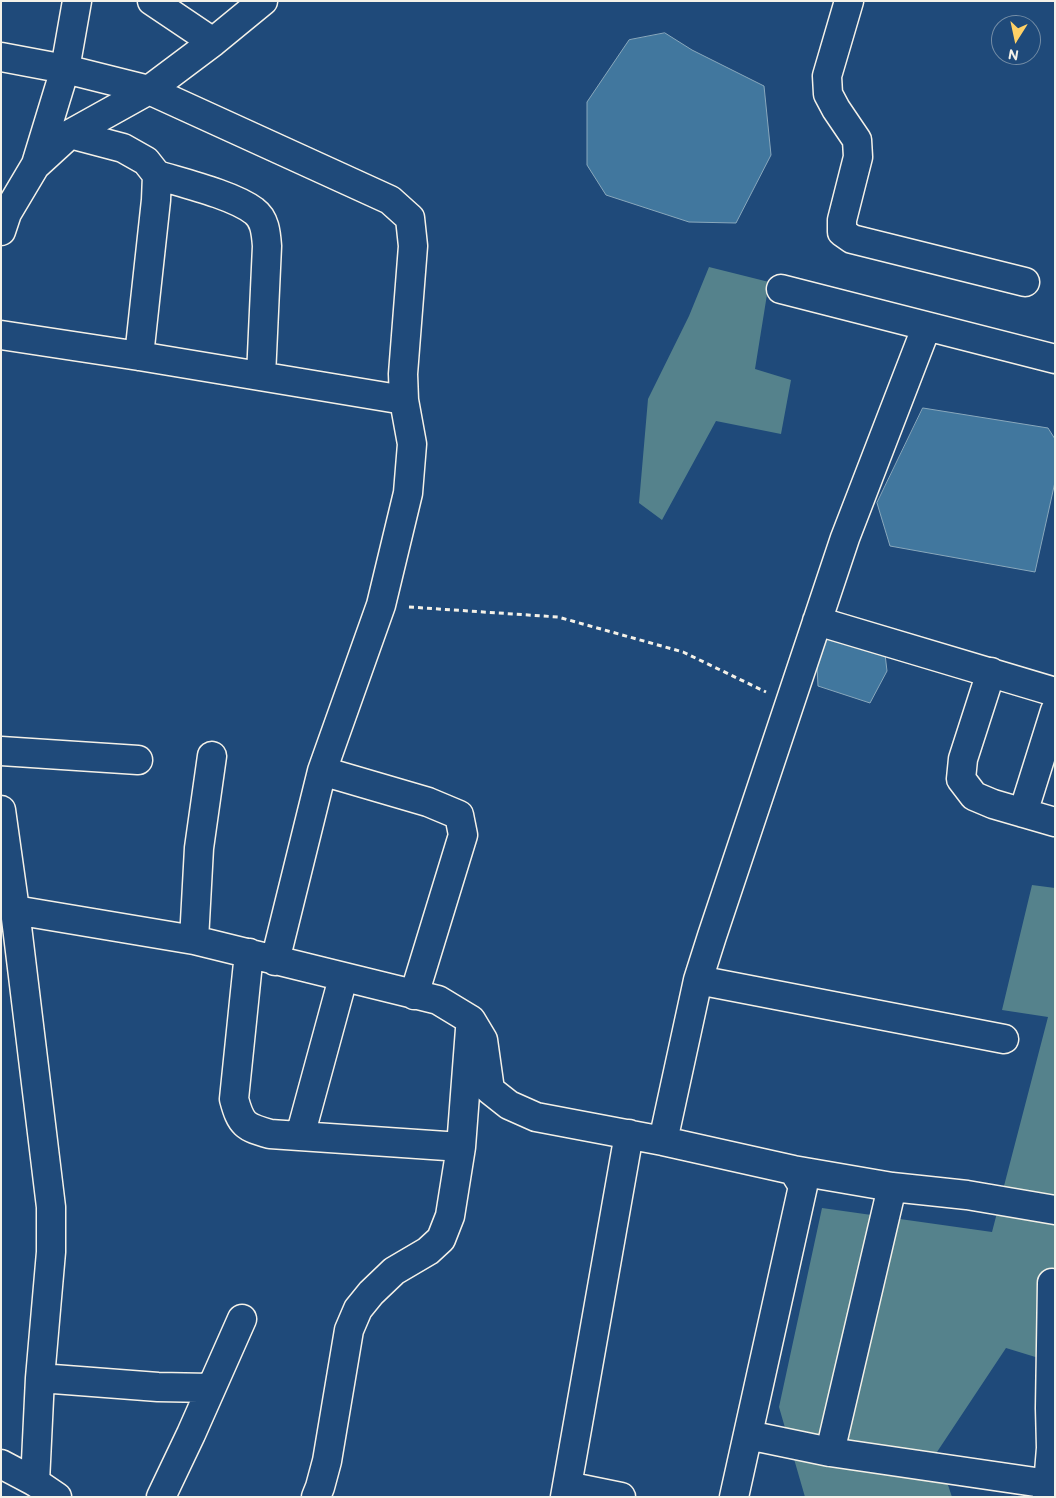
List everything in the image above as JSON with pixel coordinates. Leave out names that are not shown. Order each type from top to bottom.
[{"type":"street","points":[[1,231],[7,214],[35,166],[65,69],[78,1]]},
{"type":"street","points":[[35,166],[70,134],[149,90],[264,1]]},
{"type":"street","points":[[850,1],[827,76],[828,94],[857,140],[858,157],[842,220],[842,232],[852,238],[1026,282]]},
{"type":"street","points":[[156,2],[213,42]]},
{"type":"street","points":[[1,57],[65,69],[149,90],[390,200],[410,218],[413,246],[403,374],[404,400],[412,444],[408,493],[381,605],[322,770],[275,961]]},
{"type":"street","points":[[70,134],[123,148],[146,161],[157,175],[235,200],[255,212],[266,228],[267,246],[260,376]]},
{"type":"street","points":[[139,356],[157,175]]},
{"type":"street","points":[[781,289],[1055,360]]},
{"type":"street","points":[[663,1141],[698,980],[788,704],[845,538],[926,328]]},
{"type":"street","points":[[1,335],[404,400]]},
{"type":"street","points":[[817,621],[1055,692]]},
{"type":"street","points":[[990,672],[963,759],[961,779],[974,796],[993,804],[1055,822]]},
{"type":"street","points":[[1023,812],[1055,710]]},
{"type":"street","points":[[1,752],[138,760]]},
{"type":"street","points":[[194,940],[199,848],[212,756]]},
{"type":"street","points":[[322,770],[428,802],[459,815],[463,835],[414,995]]},
{"type":"street","points":[[1,810],[51,1208],[51,1252],[40,1378],[46,1490]]},
{"type":"street","points":[[15,910],[194,940],[438,1000],[471,1020],[483,1040],[490,1090],[509,1106],[536,1117],[663,1141],[793,1170],[892,1186],[967,1195],[1055,1210]]},
{"type":"street","points":[[249,953],[234,1099],[238,1115],[250,1128],[270,1134],[461,1147]]},
{"type":"street","points":[[300,1136],[343,978]]},
{"type":"street","points":[[698,980],[1004,1040]]},
{"type":"street","points":[[316,1497],[326,1461],[349,1330],[358,1309],[371,1293],[394,1271],[428,1251],[441,1239],[450,1216],[461,1147],[471,1020]]},
{"type":"street","points":[[621,1497],[566,1491],[629,1134]]},
{"type":"street","points":[[734,1497],[803,1186],[793,1170]]},
{"type":"street","points":[[830,1452],[892,1186]]},
{"type":"street","points":[[748,1435],[830,1452],[1048,1490],[1051,1448],[1052,1283]]},
{"type":"street","points":[[161,1497],[242,1319]]},
{"type":"street","points":[[40,1378],[158,1387],[211,1388]]},
{"type":"street","points":[[1,1464],[46,1490]]},
{"type":"path","points":[[381,605],[558,617],[683,652],[788,704]]},
{"type":"green space","points":[[709,267],[769,282],[755,369],[791,380],[781,434],[716,421],[662,520],[639,503],[648,399],[689,316]]},
{"type":"green space","points":[[1032,885],[1055,888],[1055,1363],[1006,1348],[937,1452],[952,1497],[805,1497],[779,1407],[822,1208],[992,1232],[1048,1017],[1002,1010]]},
{"type":"water","points":[[665,33],[692,50],[764,86],[771,155],[736,223],[689,222],[606,195],[587,165],[587,102],[629,40]]},
{"type":"water","points":[[923,408],[1048,428],[1055,439],[1055,482],[1035,572],[890,546],[877,503]]},
{"type":"water","points":[[841,628],[885,654],[887,671],[870,703],[818,686],[816,647]]}]
